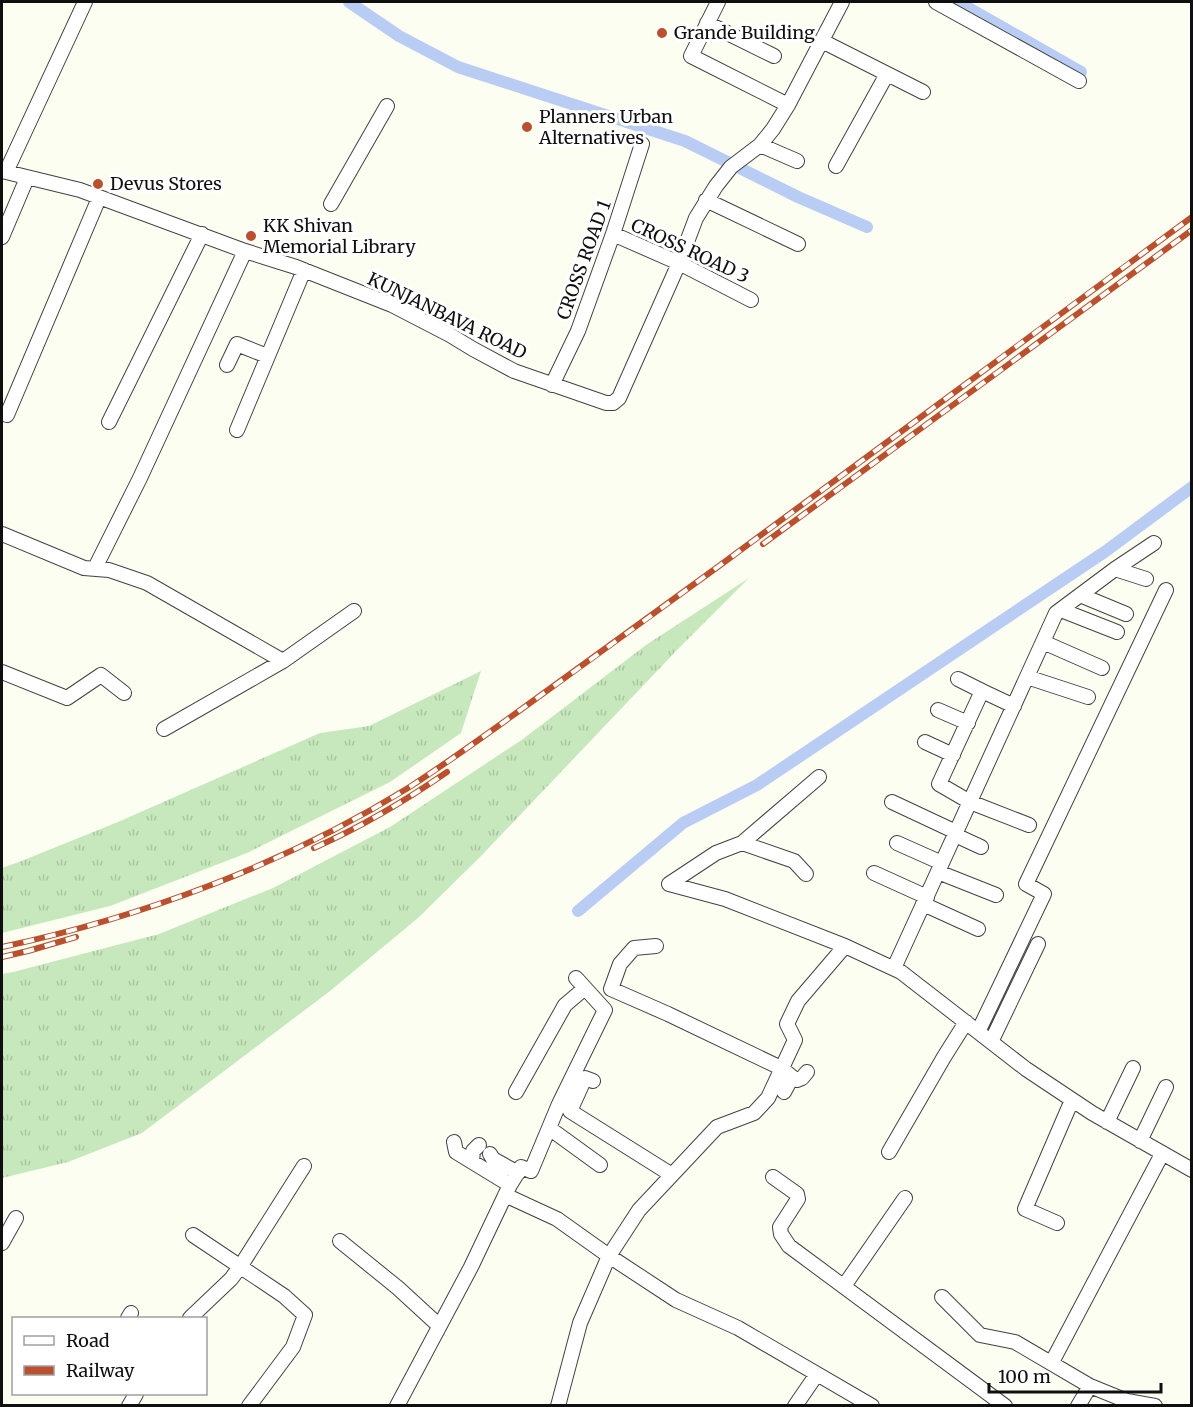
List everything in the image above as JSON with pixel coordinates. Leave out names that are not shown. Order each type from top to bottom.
[{"type":"street","points":[[4,172],[85,2]]},
{"type":"street","points":[[718,2],[691,56],[788,105]]},
{"type":"street","name":"KUNJANBAVA ROAD","points":[[4,172],[80,190],[245,251],[304,270],[392,305],[514,371],[606,404],[618,398],[680,263],[696,218],[706,200],[731,167],[760,145],[773,129],[842,2]]},
{"type":"street","points":[[936,2],[1079,81]]},
{"type":"street","points":[[707,23],[774,56]]},
{"type":"street","points":[[822,41],[923,92]]},
{"type":"street","points":[[836,166],[887,74]]},
{"type":"street","points":[[331,204],[387,106]]},
{"type":"street","name":"CROSS ROAD 1","points":[[552,384],[578,331],[642,144]]},
{"type":"street","points":[[760,145],[796,161]]},
{"type":"street","points":[[2,237],[27,178]]},
{"type":"street","points":[[7,414],[99,198]]},
{"type":"street","points":[[706,200],[798,244]]},
{"type":"street","points":[[109,422],[201,234]]},
{"type":"street","name":"CROSS ROAD 3","points":[[613,234],[680,263],[752,300]]},
{"type":"street","points":[[94,568],[140,478],[245,251]]},
{"type":"street","points":[[237,430],[304,270]]},
{"type":"street","points":[[227,365],[237,344],[267,356]]},
{"type":"street","points":[[2,534],[84,568],[110,570],[147,583],[283,661]]},
{"type":"street","points":[[894,968],[1056,613],[1154,543]]},
{"type":"street","points":[[1115,569],[1146,579]]},
{"type":"street","points":[[978,1032],[1044,894],[1026,884],[1166,590]]},
{"type":"street","points":[[1080,595],[1126,614]]},
{"type":"street","points":[[1061,610],[1117,632]]},
{"type":"street","points":[[164,729],[283,661],[354,611]]},
{"type":"street","points":[[1043,642],[1102,668]]},
{"type":"street","points":[[2,672],[67,698],[101,675],[124,693]]},
{"type":"street","points":[[1027,677],[1088,697]]},
{"type":"street","points":[[958,679],[1014,706]]},
{"type":"street","points":[[982,691],[939,784],[970,802],[1029,825]]},
{"type":"street","points":[[938,710],[968,723]]},
{"type":"street","points":[[925,742],[952,755]]},
{"type":"street","points":[[819,777],[742,843],[716,853],[669,884],[724,899],[845,946],[894,968],[1026,1069],[1107,1122],[1191,1170]]},
{"type":"street","points":[[892,802],[981,847]]},
{"type":"street","points":[[742,843],[794,861],[806,874]]},
{"type":"street","points":[[897,843],[940,868],[996,895]]},
{"type":"street","points":[[874,873],[978,929]]},
{"type":"street","points":[[991,1042],[1038,944]]},
{"type":"street","points":[[596,1000],[611,989],[620,964],[634,948],[656,946]]},
{"type":"street","points":[[784,1092],[786,1072],[795,1040],[787,1024],[798,1000],[845,946]]},
{"type":"street","points":[[516,1092],[580,983],[605,1010],[565,1108]]},
{"type":"street","points":[[611,989],[668,1014],[786,1072],[797,1080],[807,1072]]},
{"type":"street","points":[[889,1152],[966,1022]]},
{"type":"street","points":[[1107,1122],[1133,1068]]},
{"type":"street","points":[[558,1406],[580,1323],[609,1256],[639,1210],[717,1127],[754,1113],[768,1098],[786,1072]]},
{"type":"street","points":[[397,1406],[521,1167],[531,1171],[549,1128],[585,1078],[593,1081]]},
{"type":"street","points":[[1140,1141],[1167,1086]]},
{"type":"street","points":[[1058,1223],[1025,1209],[1072,1100]]},
{"type":"street","points":[[565,1108],[672,1175]]},
{"type":"street","points":[[549,1128],[600,1165]]},
{"type":"street","points":[[454,1142],[456,1152],[511,1185],[609,1256],[676,1300],[738,1328],[872,1406]]},
{"type":"street","points":[[472,1161],[473,1151],[479,1145]]},
{"type":"street","points":[[490,1154],[511,1185]]},
{"type":"street","points":[[1052,1362],[1162,1154]]},
{"type":"street","points":[[191,1317],[231,1279],[240,1267],[304,1166]]},
{"type":"street","points":[[773,1177],[797,1194],[798,1199],[780,1227],[781,1234],[789,1246],[1005,1406]]},
{"type":"street","points":[[844,1286],[905,1198]]},
{"type":"street","points":[[2,1243],[16,1218]]},
{"type":"street","points":[[193,1235],[284,1296],[305,1315],[293,1347],[249,1406]]},
{"type":"street","points":[[340,1241],[440,1324]]},
{"type":"street","points":[[942,1297],[980,1335],[1015,1342],[1090,1386],[1127,1401],[1155,1406]]},
{"type":"street","points":[[795,1406],[817,1374]]},
{"type":"street","points":[[1078,1406],[1090,1386]]},
{"type":"green space","points":[[749,578],[678,649],[481,856],[418,918],[330,991],[142,1133],[68,1162],[2,1178],[2,974],[159,934],[273,888],[390,827],[523,739],[646,645]]},
{"type":"green space","points":[[481,671],[461,733],[390,782],[247,853],[110,906],[2,933],[2,868],[118,822],[320,733],[369,726]]},
{"type":"waterway","points":[[349,2],[399,36],[458,67],[685,141],[798,197],[867,227]]},
{"type":"waterway","points":[[958,2],[1081,72]]},
{"type":"waterway","points":[[578,911],[683,823],[757,785],[1106,551],[1192,487]]},
{"type":"railway","points":[[2,947],[108,920],[212,885],[312,841],[408,788],[485,736],[648,618],[1192,217]]},
{"type":"railway","points":[[763,544],[1192,230]]},
{"type":"railway","points":[[314,848],[382,813],[447,772]]},
{"type":"railway","points":[[2,957],[76,937]]},
{"type":"place","name":"Grande Building","points":[[662,33]]},
{"type":"place","name":"Planners Urban Alternatives","points":[[527,127]]},
{"type":"place","name":"Devus Stores","points":[[98,184]]},
{"type":"place","name":"KK Shivan Memorial Library","points":[[251,236]]}]
